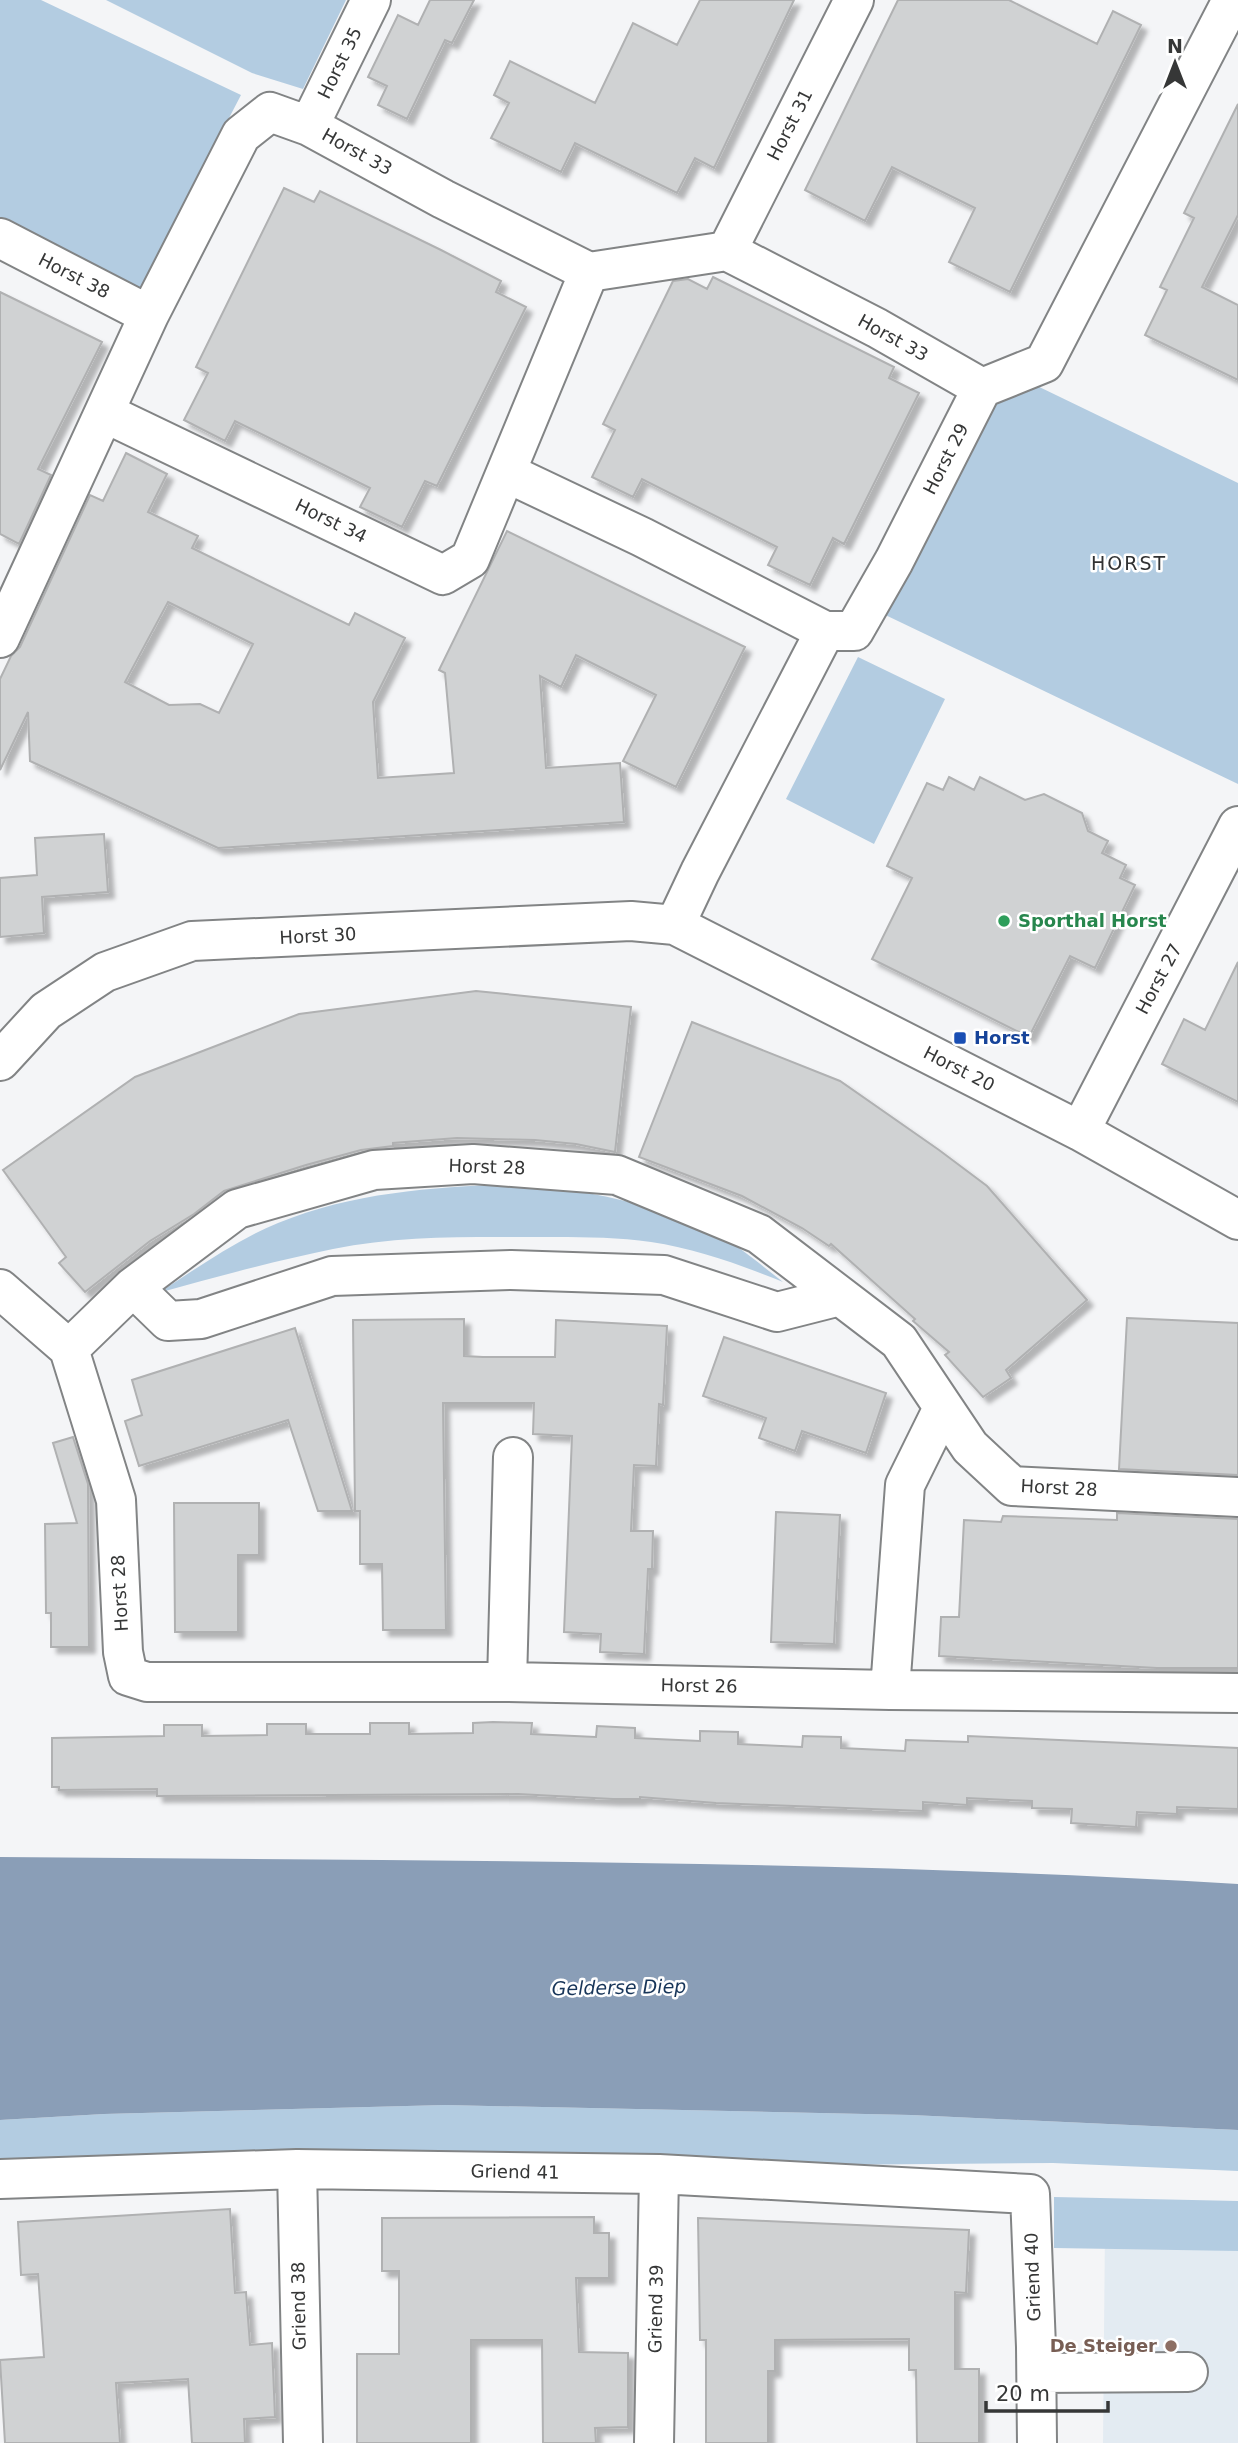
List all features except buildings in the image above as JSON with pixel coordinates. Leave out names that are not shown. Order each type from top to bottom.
[{"type":"street","name":"Horst 35","points":[[309,126],[371,0]]},
{"type":"street","name":"Horst 31","points":[[727,250],[855,0]]},
{"type":"street","points":[[982,388],[1044,363],[1232,0]]},
{"type":"street","name":"Horst 33","points":[[0,638],[149,315],[241,135],[270,113],[309,126],[443,199],[589,272]]},
{"type":"street","name":"Horst 38","points":[[0,238],[149,315]]},
{"type":"street","name":"Horst 33","points":[[727,250],[877,328],[982,388]]},
{"type":"street","points":[[589,272],[727,250]]},
{"type":"street","name":"Horst 34","points":[[105,413],[443,575],[470,559],[589,272]]},
{"type":"street","name":"Horst 29","points":[[825,631],[854,631],[894,561],[982,388]]},
{"type":"street","points":[[507,473],[642,537],[825,631],[675,925]]},
{"type":"street","name":"Horst 27","points":[[1080,1131],[1238,826]]},
{"type":"street","name":"Horst 30","points":[[0,1061],[46,1010],[105,972],[192,942],[631,921],[675,925]]},
{"type":"street","name":"Horst 20","points":[[675,925],[1080,1131],[1238,1220]]},
{"type":"street","name":"Horst 28","points":[[128,1676],[123,1652],[116,1500],[69,1349],[133,1287],[237,1209],[374,1170],[473,1164],[617,1175],[759,1234],[899,1341],[970,1447],[1012,1486],[1238,1497]]},
{"type":"street","points":[[133,1287],[168,1321],[201,1319],[332,1276],[511,1269],[664,1275],[777,1312],[840,1296]]},
{"type":"street","points":[[0,1289],[69,1349]]},
{"type":"street","points":[[890,1690],[905,1486],[943,1408]]},
{"type":"street","points":[[507,1682],[513,1457]]},
{"type":"street","name":"Horst 26","points":[[128,1676],[147,1682],[507,1682],[890,1690],[1238,1693]]},
{"type":"street","name":"Griend 41","points":[[0,2179],[297,2169],[659,2174],[1030,2194]]},
{"type":"street","name":"Griend 38","points":[[297,2169],[303,2443]]},
{"type":"street","name":"Griend 39","points":[[654,2443],[659,2174]]},
{"type":"street","name":"Griend 40","points":[[1030,2194],[1037,2443]]},
{"type":"street","points":[[1037,2373],[1188,2372]]},
{"type":"shaded area","points":[[0,0],[41,0],[241,95],[139,291],[0,220]]},
{"type":"shaded area","points":[[106,0],[346,0],[303,89],[252,73]]},
{"type":"shaded area","points":[[1029,382],[1238,483],[1238,784],[877,611],[988,408]]},
{"type":"shaded area","points":[[858,657],[945,699],[874,844],[786,799]]},
{"type":"shaded area","points":[[514,1184],[619,1199],[669,1214],[727,1240],[783,1282],[718,1258],[651,1242],[588,1237],[452,1237],[404,1239],[333,1249],[158,1293],[247,1238],[278,1223],[335,1204],[394,1193]]},
{"type":"shaded area","points":[[445,2105],[911,2115],[1238,2130],[1238,2171],[1053,2163],[0,2172],[0,2120],[104,2114]]},
{"type":"shaded area","points":[[1054,2197],[1238,2201],[1238,2251],[1054,2248]]},
{"type":"shaded area","name":"De Steiger","points":[[1105,2225],[1238,2227],[1238,2443],[1103,2443]]},
{"type":"water","name":"Gelderse Diep","points":[[0,1857],[774,1866],[1238,1884],[1238,2130],[911,2115],[445,2105],[104,2114],[0,2120]]},
{"type":"place","name":"Sporthal Horst","points":[[1004,921]]},
{"type":"place","name":"Horst","points":[[960,1038]]},
{"type":"place","name":"De Steiger","points":[[1171,2346]]},
{"type":"district","name":"HORST","points":[[1129,563]]}]
